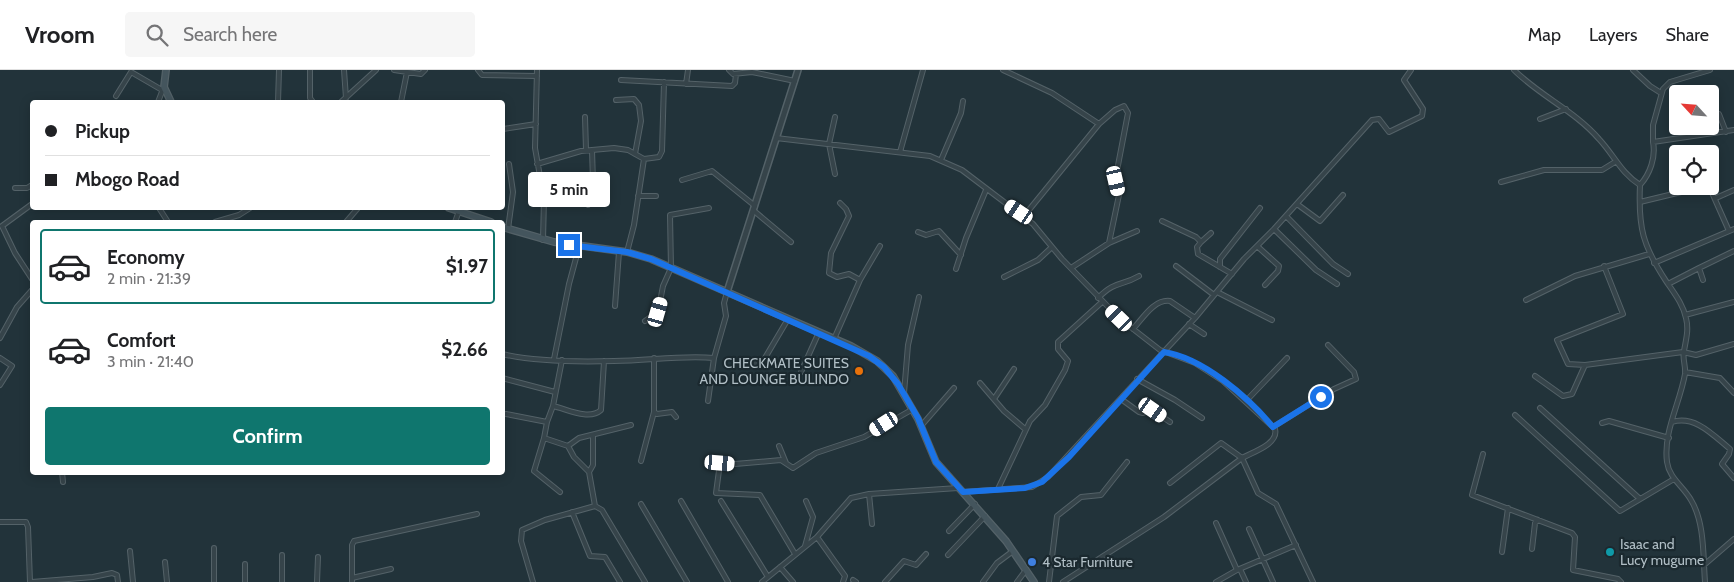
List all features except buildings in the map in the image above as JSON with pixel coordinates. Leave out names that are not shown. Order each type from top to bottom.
[{"type":"main road","points":[[166,70],[163,89],[170,100]]},
{"type":"main road","points":[[456,210],[485,220]]},
{"type":"main road","points":[[505,228],[543,240],[579,247],[627,252],[670,268],[819,332],[877,361],[893,376],[904,393],[921,426],[936,462],[985,516],[1013,551],[1034,582]]},
{"type":"street","points":[[278,100],[279,70]]},
{"type":"street","points":[[310,70],[312,100]]},
{"type":"street","points":[[344,70],[346,98]]},
{"type":"street","points":[[344,100],[376,70]]},
{"type":"street","points":[[394,70],[421,74],[424,70]]},
{"type":"street","points":[[478,70],[482,75],[537,76]]},
{"type":"street","points":[[537,70],[537,164],[544,200],[543,240]]},
{"type":"street","points":[[686,84],[688,70]]},
{"type":"street","points":[[729,70],[736,74],[752,72],[795,81]]},
{"type":"street","points":[[708,401],[714,358],[726,316],[724,303],[798,70]]},
{"type":"street","points":[[900,152],[924,70]]},
{"type":"street","points":[[1004,70],[1052,93],[1099,124]]},
{"type":"street","points":[[762,582],[817,537],[847,501],[869,494],[1025,488],[1042,482],[1069,457],[1137,379],[1195,318],[1257,246],[1374,118],[1379,119],[1389,132],[1422,116],[1423,109],[1404,80],[1411,70]]},
{"type":"street","points":[[1514,70],[1534,88],[1566,109],[1599,139],[1630,179],[1640,185]]},
{"type":"street","points":[[1633,70],[1650,86],[1661,93]]},
{"type":"street","points":[[1694,70],[1695,76]]},
{"type":"street","points":[[1705,582],[1698,516],[1691,500],[1674,479],[1667,463],[1672,422],[1685,372],[1683,352],[1688,339],[1685,315],[1649,254],[1639,219],[1640,185],[1645,180],[1654,157],[1651,134],[1661,93],[1670,82],[1710,70]]},
{"type":"street","points":[[116,96],[131,72],[163,89],[159,100]]},
{"type":"street","points":[[401,100],[408,72]]},
{"type":"street","points":[[620,80],[732,86],[735,83],[736,74]]},
{"type":"street","points":[[537,164],[586,150],[621,149],[644,159],[659,157],[662,155],[664,82]]},
{"type":"street","points":[[616,100],[634,100],[640,105],[636,154]]},
{"type":"street","points":[[941,160],[961,113],[963,101]]},
{"type":"street","points":[[1024,216],[1099,124],[1122,105],[1127,108],[1116,181],[1119,195],[1109,243]]},
{"type":"street","points":[[1540,119],[1566,109]]},
{"type":"street","points":[[1719,114],[1726,132]]},
{"type":"street","points":[[585,117],[586,150]]},
{"type":"street","points":[[835,117],[829,144],[835,174]]},
{"type":"street","points":[[505,129],[536,124]]},
{"type":"street","points":[[1653,142],[1734,130]]},
{"type":"street","points":[[776,138],[900,152],[941,160],[962,170],[986,190],[1024,216],[1100,300],[1133,329],[1164,352],[1195,363],[1232,387],[1273,427],[1276,434],[1273,441],[1242,458],[1164,517],[1063,582]]},
{"type":"street","points":[[588,205],[593,182],[592,150]]},
{"type":"street","points":[[627,252],[644,159]]},
{"type":"street","points":[[1501,182],[1527,173],[1549,169],[1602,170],[1615,162]]},
{"type":"street","points":[[505,228],[513,192],[509,164]]},
{"type":"street","points":[[682,180],[712,171],[791,242]]},
{"type":"street","points":[[14,188],[30,186]]},
{"type":"street","points":[[956,269],[986,190]]},
{"type":"street","points":[[1716,198],[1734,190]]},
{"type":"street","points":[[1297,204],[1320,221],[1343,195]]},
{"type":"street","points":[[1640,202],[1669,195]]},
{"type":"street","points":[[1714,195],[1729,231]]},
{"type":"street","points":[[638,196],[656,196]]},
{"type":"street","points":[[840,203],[846,208],[849,216],[832,253],[829,273],[837,277],[849,274],[860,280]]},
{"type":"street","points":[[30,205],[1,226],[30,276]]},
{"type":"street","points":[[645,320],[658,312],[663,286],[670,268],[670,215],[700,208],[709,208]]},
{"type":"street","points":[[1220,267],[1220,259],[1260,208]]},
{"type":"street","points":[[222,220],[239,215],[247,210]]},
{"type":"street","points":[[348,220],[356,210]]},
{"type":"street","points":[[456,220],[459,211]]},
{"type":"street","points":[[1286,216],[1333,264],[1348,274]]},
{"type":"street","points":[[1162,221],[1196,237],[1201,242]]},
{"type":"street","points":[[1274,228],[1316,270],[1337,284]]},
{"type":"street","points":[[1654,263],[1734,228]]},
{"type":"street","points":[[918,232],[926,235],[939,231],[961,255]]},
{"type":"street","points":[[1071,268],[1109,243],[1137,231]]},
{"type":"street","points":[[1211,233],[1196,247],[1196,252],[1232,274]]},
{"type":"street","points":[[834,339],[860,280],[880,246]]},
{"type":"street","points":[[1257,246],[1279,268],[1265,285]]},
{"type":"street","points":[[554,359],[569,284],[579,247]]},
{"type":"street","points":[[1004,277],[1038,260],[1052,247]]},
{"type":"street","points":[[1668,284],[1734,251]]},
{"type":"street","points":[[615,306],[618,252]]},
{"type":"street","points":[[1526,300],[1575,276],[1649,254]]},
{"type":"street","points":[[1176,266],[1215,294],[1272,320]]},
{"type":"street","points":[[1604,266],[1623,312],[1621,316]]},
{"type":"street","points":[[1698,268],[1702,280]]},
{"type":"street","points":[[998,489],[1025,430],[1033,416],[1045,405],[1065,370],[1068,361],[1058,350],[1058,342],[1114,284],[1129,281],[1138,276]]},
{"type":"street","points":[[0,338],[17,307],[30,292]]},
{"type":"street","points":[[904,393],[908,345],[918,297]]},
{"type":"street","points":[[1133,329],[1158,303],[1166,300],[1170,300],[1195,318]]},
{"type":"street","points":[[1685,315],[1734,302]]},
{"type":"street","points":[[1629,317],[1621,316],[1557,340],[1568,364],[1585,365],[1683,352],[1696,355],[1734,344]]},
{"type":"street","points":[[751,362],[762,363],[788,319]]},
{"type":"street","points":[[1189,324],[1204,334]]},
{"type":"street","points":[[801,372],[819,332]]},
{"type":"street","points":[[1273,427],[1334,389],[1356,379],[1354,372],[1328,345]]},
{"type":"street","points":[[505,354],[562,360],[604,361],[654,358],[714,358]]},
{"type":"street","points":[[0,358],[12,366],[0,385]]},
{"type":"street","points":[[641,460],[654,412],[654,358]]},
{"type":"street","points":[[1246,400],[1287,358]]},
{"type":"street","points":[[560,492],[534,471],[553,406],[562,360]]},
{"type":"street","points":[[553,406],[589,415],[601,410],[604,361]]},
{"type":"street","points":[[1535,376],[1563,396],[1568,396],[1572,394],[1585,365]]},
{"type":"street","points":[[994,399],[1014,369]]},
{"type":"street","points":[[1685,372],[1720,378],[1734,393]]},
{"type":"street","points":[[505,379],[556,392]]},
{"type":"street","points":[[1137,379],[1175,400],[1202,418]]},
{"type":"street","points":[[980,383],[1025,430]]},
{"type":"street","points":[[921,426],[954,388]]},
{"type":"street","points":[[1121,399],[1139,412],[1143,413],[1151,409],[1170,422]]},
{"type":"street","points":[[1540,408],[1640,498]]},
{"type":"street","points":[[779,446],[786,463],[790,468],[793,468],[816,453],[864,437],[912,409]]},
{"type":"street","points":[[654,412],[657,414],[672,412],[676,417]]},
{"type":"street","points":[[506,414],[547,422]]},
{"type":"street","points":[[1515,415],[1620,511],[1674,479]]},
{"type":"street","points":[[1672,422],[1684,420],[1698,425],[1730,449],[1722,464],[1734,478]]},
{"type":"street","points":[[1602,423],[1609,421],[1669,438]]},
{"type":"street","points":[[568,446],[579,438],[631,425]]},
{"type":"street","points":[[589,472],[593,465],[593,436]]},
{"type":"street","points":[[544,438],[568,446],[574,457],[589,472],[595,506]]},
{"type":"street","points":[[1170,483],[1222,444],[1242,458],[1258,493],[1276,504],[1314,582]]},
{"type":"street","points":[[1483,454],[1472,495],[1574,535],[1572,566],[1575,572],[1618,579],[1621,582]]},
{"type":"street","points":[[786,463],[781,460],[735,464],[720,463],[716,491],[718,494],[760,495],[795,554]]},
{"type":"street","points":[[1049,582],[1054,549],[1054,528],[1057,516],[1068,505],[1081,497],[1100,495],[1128,462]]},
{"type":"street","points":[[62,475],[63,482]]},
{"type":"street","points":[[869,494],[872,524]]},
{"type":"street","points":[[681,501],[728,582]]},
{"type":"street","points":[[721,501],[768,577]]},
{"type":"street","points":[[805,546],[813,517],[806,501]]},
{"type":"street","points":[[641,504],[687,582]]},
{"type":"street","points":[[949,531],[975,504]]},
{"type":"street","points":[[533,582],[521,541],[521,532],[531,525],[595,506],[602,510],[645,582]]},
{"type":"street","points":[[1502,552],[1508,508]]},
{"type":"street","points":[[572,512],[590,556],[605,557],[620,582]]},
{"type":"street","points":[[392,569],[352,580],[354,541],[477,514]]},
{"type":"street","points":[[948,555],[985,516]]},
{"type":"street","points":[[1532,549],[1538,520]]},
{"type":"street","points":[[0,522],[26,522],[28,527],[31,582],[93,577],[112,573],[117,575],[118,582]]},
{"type":"street","points":[[1216,523],[1246,582]]},
{"type":"street","points":[[1249,529],[1273,582]]},
{"type":"street","points":[[817,537],[845,576],[843,582]]},
{"type":"street","points":[[1704,565],[1734,540]]},
{"type":"street","points":[[1216,582],[1239,569],[1296,545]]},
{"type":"street","points":[[214,548],[214,582]]},
{"type":"street","points":[[130,551],[133,582]]},
{"type":"street","points":[[983,582],[997,563],[1013,551]]},
{"type":"street","points":[[886,582],[904,561],[916,565],[926,554]]},
{"type":"street","points":[[282,555],[282,582]]},
{"type":"street","points":[[317,582],[318,557]]},
{"type":"street","points":[[165,562],[167,582]]},
{"type":"street","points":[[245,564],[245,582]]},
{"type":"street","points":[[780,567],[793,582]]},
{"type":"street","points":[[1017,582],[1026,570]]},
{"type":"place","name":"CHECKMATE SUITES AND LOUNGE BULINDO","points":[[859,371]]},
{"type":"place","name":"Isaac and Lucy mugume","points":[[1610,552]]},
{"type":"place","name":"4 Star Furniture","points":[[1032,562]]},
{"type":"route","points":[[569,245],[627,252],[651,259],[850,346],[877,361],[893,376],[918,418],[936,462],[963,492],[1037,486],[1069,457],[1137,379],[1164,352],[1173,353],[1195,363],[1224,381],[1273,427],[1321,397]]}]
